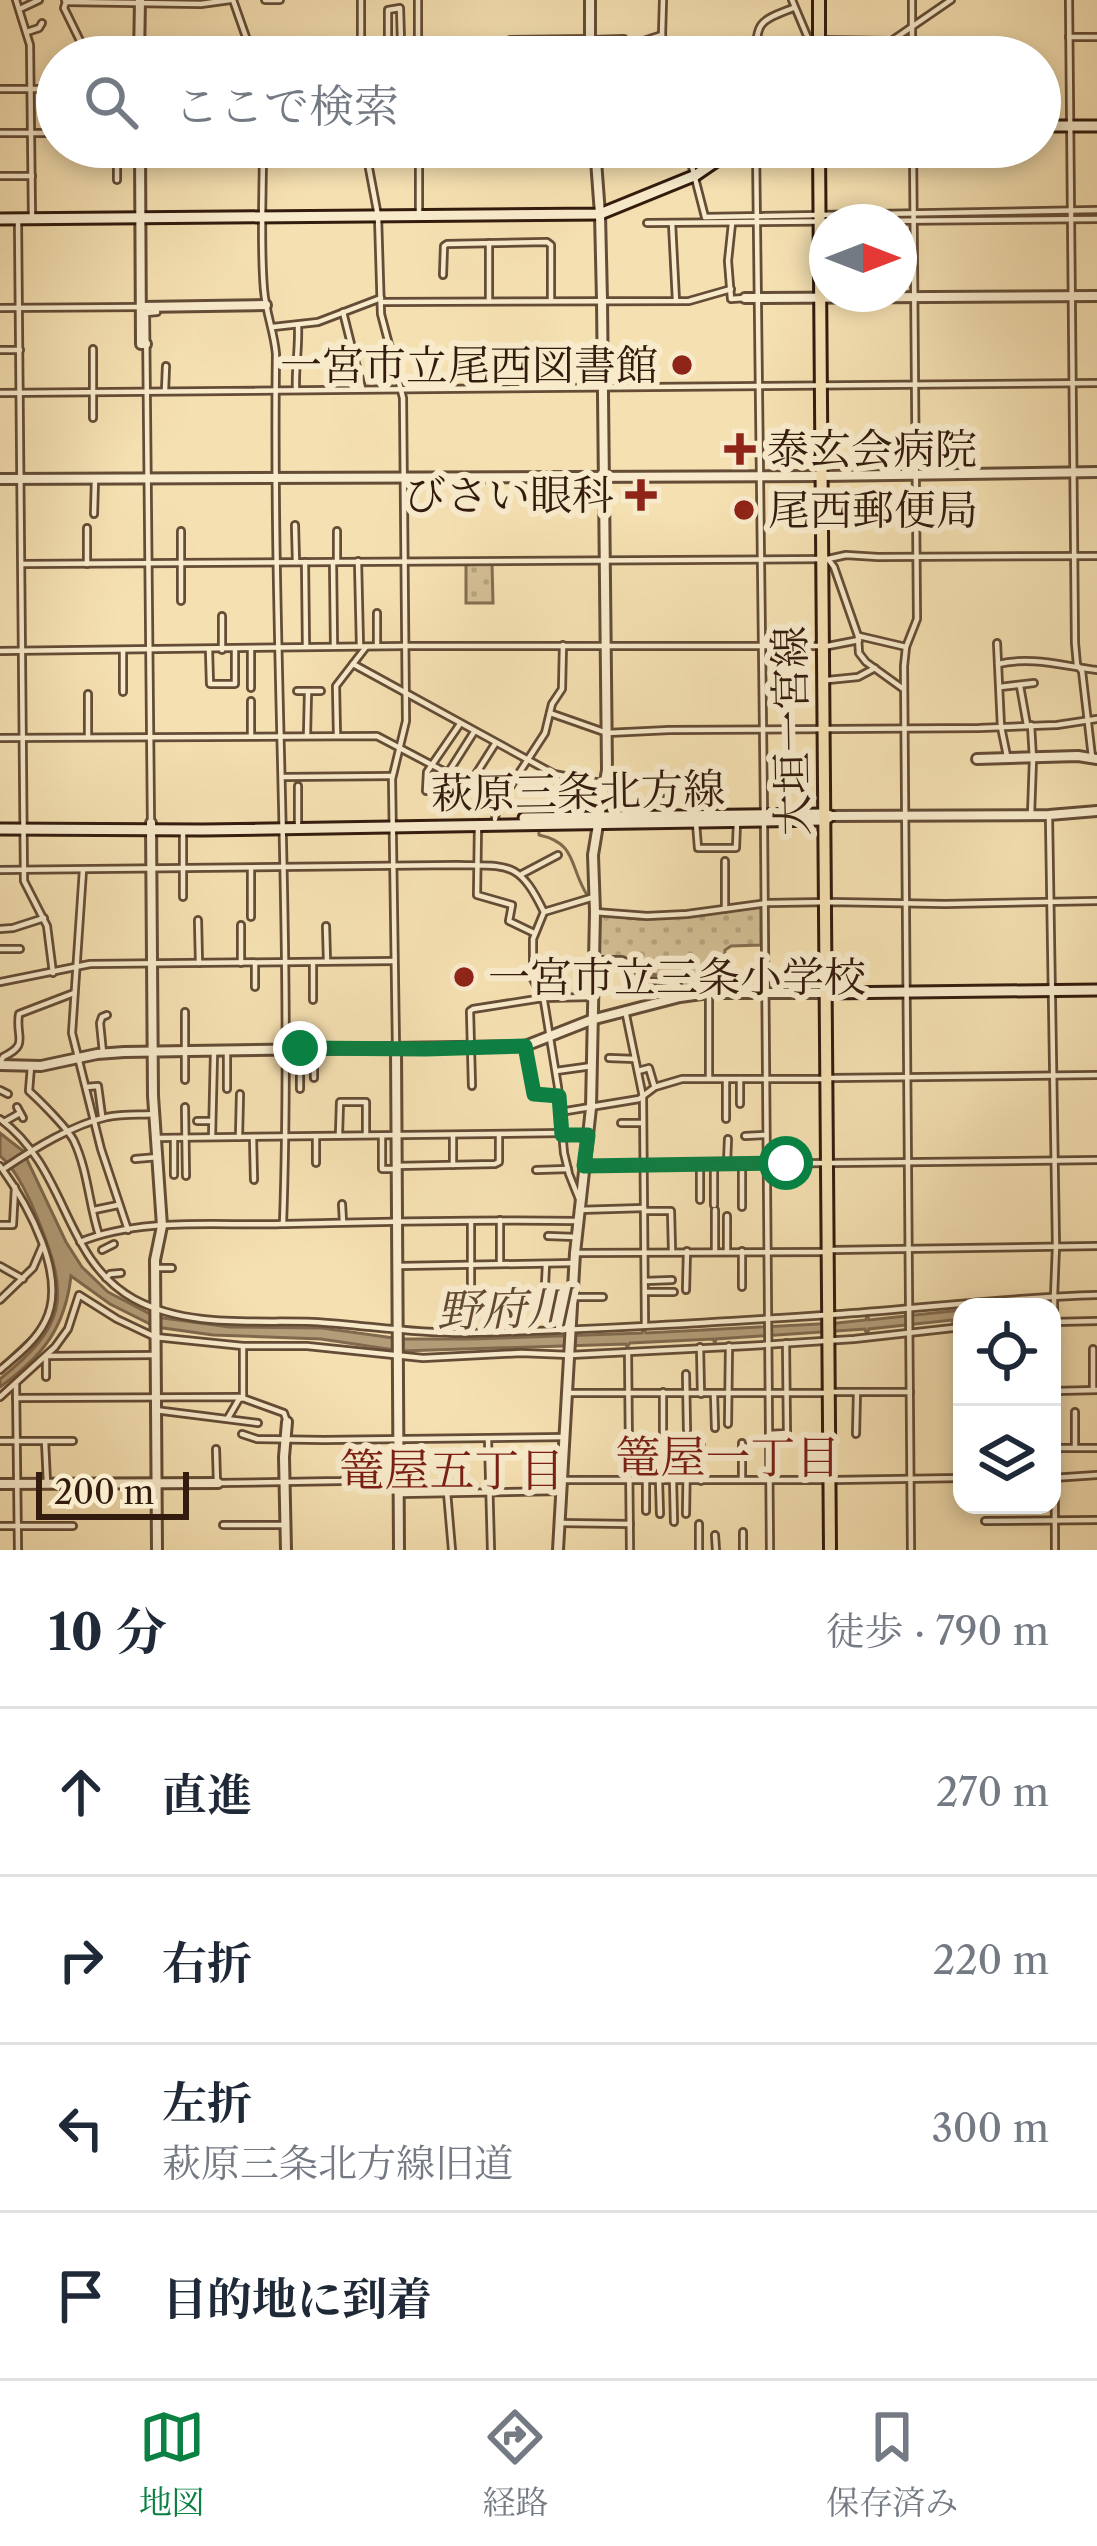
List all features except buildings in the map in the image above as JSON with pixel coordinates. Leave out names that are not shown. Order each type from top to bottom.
[{"type":"main road","points":[[817,36],[821,0]]},
{"type":"main road","points":[[1061,126],[1097,126]]},
{"type":"main road","points":[[0,219],[600,214],[706,168]]},
{"type":"main road","name":"大垣一宮線","points":[[821,168],[822,204]]},
{"type":"main road","name":"大垣一宮線","points":[[823,312],[827,730]]},
{"type":"main road","name":"大垣一宮線","points":[[826,645],[831,1340]]},
{"type":"main road","name":"萩原三条北方線","points":[[0,827],[392,824],[667,815],[737,821],[764,817]]},
{"type":"main road","name":"萩原三条北方線","points":[[151,826],[826,817]]},
{"type":"main road","points":[[829,993],[1097,990]]},
{"type":"main road","points":[[831,1340],[832,1550]]},
{"type":"street","points":[[16,0],[31,45],[32,219]]},
{"type":"street","points":[[20,9],[39,0]]},
{"type":"street","points":[[78,36],[64,8],[66,1],[214,4],[231,0],[245,36]]},
{"type":"street","points":[[265,0],[280,0]]},
{"type":"street","points":[[361,0],[361,36]]},
{"type":"street","points":[[418,0],[418,36]]},
{"type":"street","points":[[590,0],[590,36]]},
{"type":"street","points":[[662,35],[664,0]]},
{"type":"street","points":[[912,0],[912,36]]},
{"type":"street","points":[[898,36],[951,0]]},
{"type":"street","points":[[977,759],[1094,758],[1093,719],[1083,695],[1075,643],[1069,0]]},
{"type":"street","points":[[139,36],[140,1]]},
{"type":"street","points":[[756,36],[768,16],[793,4],[814,36]]},
{"type":"street","points":[[388,36],[390,8],[401,9],[401,36]]},
{"type":"street","points":[[27,32],[39,28],[41,22]]},
{"type":"street","points":[[1069,37],[1097,37]]},
{"type":"street","points":[[0,89],[36,89]]},
{"type":"street","points":[[0,134],[36,134]]},
{"type":"street","points":[[118,168],[118,180]]},
{"type":"street","points":[[140,168],[140,344],[146,344]]},
{"type":"street","points":[[263,168],[266,305],[276,354],[284,825],[283,1225]]},
{"type":"street","points":[[369,168],[378,216],[381,314],[401,389],[403,476],[406,721],[392,776],[399,1550]]},
{"type":"street","points":[[419,168],[419,215]]},
{"type":"street","points":[[559,1550],[574,1258],[591,1108],[593,855],[606,784],[597,168]]},
{"type":"street","points":[[692,168],[706,220]]},
{"type":"street","points":[[756,168],[770,1550]]},
{"type":"street","points":[[913,168],[914,204]]},
{"type":"street","points":[[0,176],[32,176]]},
{"type":"street","points":[[917,217],[1097,210]]},
{"type":"street","points":[[917,217],[1097,219]]},
{"type":"street","points":[[647,224],[809,218]]},
{"type":"street","points":[[17,219],[24,880],[44,918],[53,973]]},
{"type":"street","points":[[706,220],[757,219]]},
{"type":"street","points":[[732,223],[731,299],[809,297]]},
{"type":"street","points":[[672,224],[676,301]]},
{"type":"street","points":[[443,275],[447,244],[547,242],[551,300]]},
{"type":"street","points":[[489,243],[489,300]]},
{"type":"street","points":[[273,327],[318,322],[381,300],[676,301],[731,289]]},
{"type":"street","points":[[917,298],[1097,296]]},
{"type":"street","points":[[0,308],[266,305]]},
{"type":"street","points":[[157,311],[146,314],[153,1052],[162,1226],[154,1268],[157,1550]]},
{"type":"street","points":[[343,312],[362,389]]},
{"type":"street","points":[[911,1550],[904,690],[906,647],[917,620],[914,312]]},
{"type":"street","points":[[296,390],[298,326]]},
{"type":"street","points":[[0,350],[20,350]]},
{"type":"street","points":[[93,350],[93,418]]},
{"type":"street","points":[[165,391],[166,366]]},
{"type":"street","points":[[0,394],[1097,382]]},
{"type":"street","points":[[0,479],[1097,472]]},
{"type":"street","points":[[94,514],[95,479]]},
{"type":"street","points":[[296,525],[296,562]]},
{"type":"street","points":[[87,528],[87,564]]},
{"type":"street","points":[[181,531],[182,601]]},
{"type":"street","points":[[334,647],[337,531]]},
{"type":"street","points":[[22,564],[1097,556]]},
{"type":"street","points":[[825,559],[834,567],[860,653],[904,690]]},
{"type":"street","points":[[337,736],[336,686],[363,646],[358,561]]},
{"type":"street","points":[[305,562],[306,648]]},
{"type":"street","points":[[377,613],[377,646]]},
{"type":"street","points":[[222,616],[222,650]]},
{"type":"street","points":[[0,651],[826,645],[858,638],[906,647]]},
{"type":"street","points":[[998,643],[1000,727],[1007,758]]},
{"type":"street","points":[[495,819],[497,806],[545,733],[562,689],[563,645]]},
{"type":"street","points":[[123,650],[123,692]]},
{"type":"street","points":[[209,650],[209,684],[235,684],[235,650]]},
{"type":"street","points":[[251,650],[251,688]]},
{"type":"street","points":[[998,664],[1023,660],[1097,670]]},
{"type":"street","points":[[353,664],[527,761],[566,778],[606,784]]},
{"type":"street","points":[[828,680],[858,677],[875,668]]},
{"type":"street","points":[[1000,687],[1034,683]]},
{"type":"street","points":[[1020,686],[1033,756],[1030,815]]},
{"type":"street","points":[[297,692],[321,692]]},
{"type":"street","points":[[307,736],[308,692]]},
{"type":"street","points":[[88,694],[88,737]]},
{"type":"street","points":[[251,700],[251,736]]},
{"type":"street","points":[[550,713],[607,733],[1000,727],[1093,719]]},
{"type":"street","points":[[426,791],[427,772],[460,724]]},
{"type":"street","points":[[448,773],[474,732]]},
{"type":"street","points":[[0,738],[377,736],[470,785],[497,806]]},
{"type":"street","points":[[470,785],[495,744]]},
{"type":"street","points":[[282,777],[392,776]]},
{"type":"street","points":[[667,815],[667,786],[696,785],[698,848],[736,848],[737,821]]},
{"type":"street","points":[[298,786],[298,823]]},
{"type":"street","points":[[826,817],[1097,811]]},
{"type":"street","points":[[1048,814],[1057,1246],[1054,1298],[1097,1295]]},
{"type":"street","points":[[478,825],[477,895],[512,905],[509,921],[536,934]]},
{"type":"street","points":[[183,829],[183,897]]},
{"type":"street","points":[[522,874],[559,855]]},
{"type":"street","points":[[724,861],[725,909]]},
{"type":"street","points":[[0,870],[503,867],[522,874],[544,912]]},
{"type":"street","points":[[251,868],[251,917]]},
{"type":"street","points":[[83,870],[72,1033],[93,1122],[128,1230]]},
{"type":"street","points":[[544,912],[594,897]]},
{"type":"street","points":[[595,912],[647,916],[828,902],[1097,902]]},
{"type":"street","points":[[544,912],[536,934],[533,980],[543,998],[578,1210]]},
{"type":"street","points":[[0,929],[44,918]]},
{"type":"street","points":[[198,920],[199,963]]},
{"type":"street","points":[[241,925],[241,963]]},
{"type":"street","points":[[326,926],[326,961]]},
{"type":"street","points":[[0,949],[20,949]]},
{"type":"street","points":[[593,960],[622,960],[630,982],[657,980],[678,985],[683,997]]},
{"type":"street","points":[[0,982],[90,964],[394,961]]},
{"type":"street","points":[[314,962],[314,1000]]},
{"type":"street","points":[[255,963],[255,987]]},
{"type":"street","points":[[74,992],[19,1014],[18,1048],[0,1064],[31,1066],[103,1053],[525,1046],[591,1020],[683,997],[829,993]]},
{"type":"street","points":[[709,1079],[710,994]]},
{"type":"street","points":[[472,1087],[470,1011],[543,998],[591,997]]},
{"type":"street","points":[[625,1010],[643,1096],[645,1325]]},
{"type":"street","points":[[184,1012],[184,1080]]},
{"type":"street","points":[[103,1053],[100,1023],[107,1015]]},
{"type":"street","points":[[525,1046],[534,1094],[559,1096]]},
{"type":"street","points":[[300,1048],[300,1089]]},
{"type":"street","points":[[314,1048],[314,1078]]},
{"type":"street","points":[[212,1137],[214,1050]]},
{"type":"street","points":[[227,1050],[227,1088]]},
{"type":"street","points":[[609,1058],[635,1059]]},
{"type":"street","points":[[31,1066],[29,1091],[69,1133],[108,1246]]},
{"type":"street","points":[[555,1071],[592,1066]]},
{"type":"street","points":[[638,1071],[650,1068],[655,1087]]},
{"type":"street","points":[[560,1112],[643,1096],[682,1079],[1097,1075]]},
{"type":"street","points":[[726,1079],[726,1119]]},
{"type":"street","points":[[740,1079],[740,1104]]},
{"type":"street","points":[[86,1087],[98,1086],[103,1118]]},
{"type":"street","points":[[0,1090],[8,1094]]},
{"type":"street","points":[[239,1137],[240,1094]]},
{"type":"street","points":[[339,1136],[340,1102],[366,1102],[366,1135]]},
{"type":"street","points":[[185,1107],[186,1176]]},
{"type":"street","points":[[20,1113],[2,1121],[33,1149],[80,1242],[106,1278],[154,1308],[250,1323],[316,1322],[471,1333],[953,1304]]},
{"type":"street","points":[[0,1370],[34,1338],[49,1315],[53,1283],[25,1203],[2,1168],[103,1118],[155,1114]]},
{"type":"street","points":[[116,1116],[119,1131]]},
{"type":"street","points":[[197,1121],[212,1120]]},
{"type":"street","points":[[621,1123],[644,1123]]},
{"type":"street","points":[[382,1136],[382,1169],[499,1162],[499,1134]]},
{"type":"street","points":[[157,1138],[588,1135]]},
{"type":"street","points":[[316,1136],[316,1163]]},
{"type":"street","points":[[453,1136],[453,1165]]},
{"type":"street","points":[[745,1136],[766,1136]]},
{"type":"street","points":[[253,1137],[254,1180]]},
{"type":"street","points":[[174,1138],[174,1175]]},
{"type":"street","points":[[727,1163],[728,1138]]},
{"type":"street","points":[[135,1159],[158,1157]]},
{"type":"street","points":[[584,1166],[1097,1160]]},
{"type":"street","points":[[106,1165],[119,1161]]},
{"type":"street","points":[[700,1163],[700,1200]]},
{"type":"street","points":[[714,1163],[715,1251]]},
{"type":"street","points":[[742,1163],[742,1207]]},
{"type":"street","points":[[536,1170],[568,1169]]},
{"type":"street","points":[[0,1225],[13,1226],[15,1187]]},
{"type":"street","points":[[342,1204],[343,1222]]},
{"type":"street","points":[[94,1210],[118,1205]]},
{"type":"street","points":[[145,1207],[161,1205]]},
{"type":"street","points":[[80,1242],[162,1226],[471,1221],[578,1210],[671,1210],[672,1252]]},
{"type":"street","points":[[727,1216],[727,1251]]},
{"type":"street","points":[[500,1220],[500,1264]]},
{"type":"street","points":[[471,1221],[471,1333]]},
{"type":"street","points":[[548,1236],[576,1237]]},
{"type":"street","points":[[398,1266],[546,1264],[645,1252],[1097,1246]]},
{"type":"street","points":[[0,1300],[33,1268],[42,1247]]},
{"type":"street","points":[[686,1290],[687,1251]]},
{"type":"street","points":[[742,1251],[742,1287]]},
{"type":"street","points":[[545,1285],[546,1264]]},
{"type":"street","points":[[0,1266],[22,1279]]},
{"type":"street","points":[[154,1268],[172,1268]]},
{"type":"street","points":[[106,1278],[121,1274]]},
{"type":"street","points":[[645,1281],[672,1280]]},
{"type":"street","points":[[645,1292],[674,1292]]},
{"type":"street","points":[[0,1397],[68,1329],[80,1295],[154,1337],[398,1356],[628,1352],[953,1328]]},
{"type":"street","points":[[573,1297],[603,1297]]},
{"type":"street","points":[[1061,1321],[1097,1321]]},
{"type":"street","points":[[768,1434],[787,1433],[786,1343]]},
{"type":"street","points":[[243,1346],[243,1398]]},
{"type":"street","points":[[728,1424],[729,1346]]},
{"type":"street","points":[[700,1347],[701,1394]]},
{"type":"street","points":[[1061,1391],[1095,1390],[1093,1348]]},
{"type":"street","points":[[628,1352],[630,1550]]},
{"type":"street","points":[[46,1356],[155,1355]]},
{"type":"street","points":[[46,1356],[46,1377]]},
{"type":"street","points":[[686,1374],[687,1430]]},
{"type":"street","points":[[16,1384],[18,1550]]},
{"type":"street","points":[[663,1392],[663,1434]]},
{"type":"street","points":[[856,1434],[857,1392]]},
{"type":"street","points":[[567,1393],[910,1392]]},
{"type":"street","points":[[714,1394],[715,1427]]},
{"type":"street","points":[[226,1420],[243,1398]]},
{"type":"street","points":[[16,1399],[155,1404],[243,1398],[284,1413],[286,1550]]},
{"type":"street","points":[[155,1404],[258,1424]]},
{"type":"street","points":[[1075,1412],[1075,1448]]},
{"type":"street","points":[[242,1434],[257,1439],[565,1437]]},
{"type":"street","points":[[672,1437],[674,1522]]},
{"type":"street","points":[[488,1439],[491,1550]]},
{"type":"street","points":[[0,1441],[73,1442]]},
{"type":"street","points":[[45,1441],[47,1484]]},
{"type":"street","points":[[742,1443],[742,1480]]},
{"type":"street","points":[[701,1444],[701,1481]]},
{"type":"street","points":[[1061,1448],[1097,1448]]},
{"type":"street","points":[[216,1449],[217,1483]]},
{"type":"street","points":[[686,1514],[687,1451]]},
{"type":"street","points":[[449,1461],[452,1550]]},
{"type":"street","points":[[0,1484],[285,1483],[399,1475]]},
{"type":"street","points":[[1061,1477],[1097,1475]]},
{"type":"street","points":[[399,1494],[629,1480],[953,1478]]},
{"type":"street","points":[[646,1480],[646,1510]]},
{"type":"street","points":[[659,1480],[660,1514]]},
{"type":"street","points":[[1054,1514],[1055,1550]]},
{"type":"street","points":[[985,1521],[1097,1520]]},
{"type":"street","points":[[560,1523],[630,1524]]},
{"type":"street","points":[[699,1524],[699,1550]]},
{"type":"street","points":[[223,1526],[285,1525]]},
{"type":"street","points":[[0,1526],[73,1526]]},
{"type":"street","points":[[743,1532],[743,1550]]},
{"type":"street","points":[[716,1534],[716,1550]]},
{"type":"shaded area","points":[[492,563],[493,603],[466,603],[466,564]]},
{"type":"shaded area","points":[[761,907],[761,945],[725,950],[723,989],[684,991],[668,977],[630,973],[630,962],[621,958],[598,958],[600,915],[639,919]]},
{"type":"shaded area","points":[[0,1133],[23,1151],[82,1267],[108,1292],[156,1317],[229,1327],[322,1328],[401,1339],[642,1333],[643,1328],[646,1333],[837,1323],[866,1320],[867,1314],[869,1320],[953,1311],[953,1323],[869,1329],[867,1335],[865,1329],[716,1339],[715,1343],[713,1339],[630,1343],[627,1347],[401,1351],[321,1339],[213,1335],[156,1327],[110,1304],[71,1276],[63,1311],[49,1339],[0,1387],[0,1379],[50,1326],[58,1291],[49,1248],[32,1205],[0,1156]]},
{"type":"waterway","points":[[539,831],[566,850],[587,895]]},
{"type":"waterway","points":[[0,1366],[33,1335]]},
{"type":"place","name":"一宮市立尾西図書館","points":[[682,365]]},
{"type":"place","name":"泰玄会病院","points":[[740,449]]},
{"type":"place","name":"びさい眼科","points":[[641,495]]},
{"type":"place","name":"尾西郵便局","points":[[744,510]]},
{"type":"place","name":"一宮市立三条小学校","points":[[464,977]]},
{"type":"district","name":"篭屋一丁目","points":[[728,1457]]},
{"type":"district","name":"篭屋五丁目","points":[[452,1470]]},
{"type":"route","points":[[300,1048],[525,1046],[534,1094],[559,1096],[562,1135],[588,1135],[584,1166],[786,1163]]},
{"type":"water label","name":"野府川","points":[[504,1309]]}]
